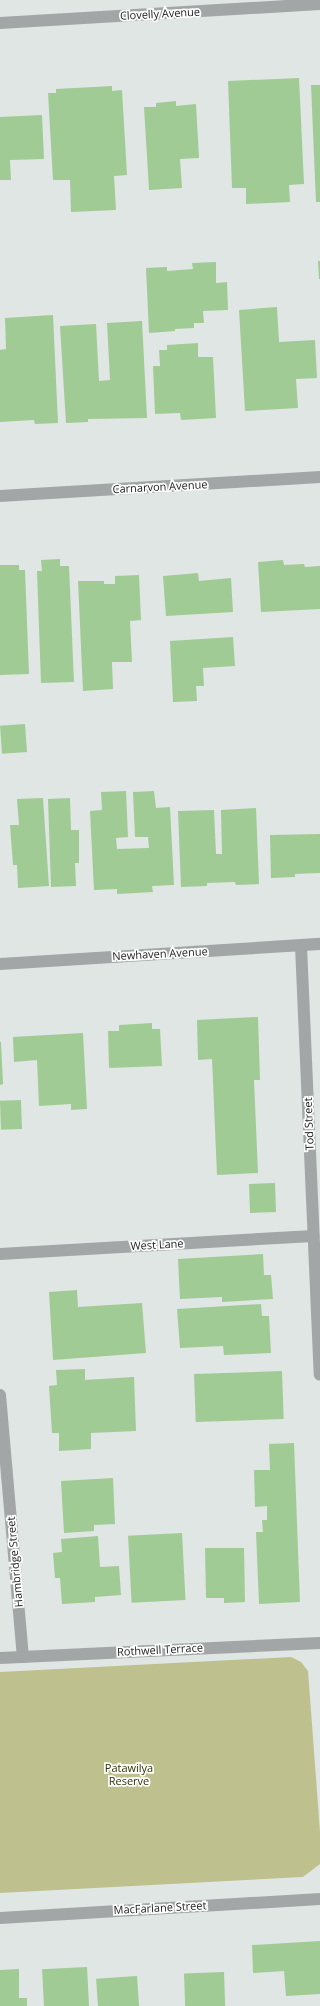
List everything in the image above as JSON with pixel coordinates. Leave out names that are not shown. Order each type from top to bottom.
[{"type":"street","name":"Clovelly Avenue","points":[[0,23],[320,4]]},
{"type":"street","name":"Carnarvon Avenue","points":[[0,496],[320,477]]},
{"type":"street","name":"Newhaven Avenue","points":[[0,964],[320,944]]},
{"type":"street","name":"Tod Street","points":[[301,946],[320,1375]]},
{"type":"street","name":"West Lane","points":[[0,1254],[313,1236]]},
{"type":"street","name":"Hambridge Street","points":[[0,1395],[23,1657]]},
{"type":"street","name":"Rothwell Terrace","points":[[0,1658],[320,1643]]},
{"type":"street","name":"MacFarlane Street","points":[[0,1918],[320,1899]]},
{"type":"green space","name":"Patawilya Reserve","points":[[291,1657],[301,1662],[308,1671],[320,1832],[320,1864],[303,1877],[0,1893],[0,1672]]},
{"type":"building","points":[[299,78],[304,184],[289,185],[290,202],[246,204],[246,188],[232,188],[228,81]]},
{"type":"building","points":[[311,85],[320,85],[320,202],[316,202]]},
{"type":"building","points":[[112,86],[112,91],[122,90],[127,175],[114,176],[116,210],[71,212],[70,180],[53,180],[48,93],[56,93],[56,89]]},
{"type":"building","points":[[176,101],[176,106],[196,104],[199,158],[180,159],[182,188],[149,190],[144,107],[156,107],[156,103]]},
{"type":"building","points":[[42,115],[44,159],[10,160],[11,180],[0,180],[0,117]]},
{"type":"building","points":[[318,261],[320,261],[320,279],[319,279]]},
{"type":"building","points":[[216,262],[216,283],[227,282],[228,310],[203,311],[204,323],[194,323],[194,328],[149,333],[146,268],[167,267],[167,271],[193,269],[192,263]]},
{"type":"building","points":[[277,307],[279,342],[315,340],[317,378],[296,379],[298,408],[245,411],[239,310]]},
{"type":"building","points":[[53,315],[58,423],[35,424],[34,420],[0,422],[0,350],[6,349],[5,318]]},
{"type":"building","points":[[142,321],[147,418],[88,419],[88,422],[66,423],[60,326],[96,324],[99,381],[110,380],[107,323]]},
{"type":"building","points":[[198,343],[198,357],[213,357],[216,418],[181,420],[180,413],[155,414],[153,366],[160,366],[159,350],[167,350],[167,345]]},
{"type":"building","points":[[60,559],[60,566],[69,566],[74,682],[41,683],[37,571],[42,571],[41,560]]},
{"type":"building","points":[[283,560],[284,565],[304,564],[305,567],[320,566],[320,609],[261,612],[258,562]]},
{"type":"building","points":[[0,565],[19,565],[19,570],[25,570],[29,674],[0,675]]},
{"type":"building","points":[[198,573],[199,581],[231,578],[233,612],[166,616],[163,576]]},
{"type":"building","points":[[139,575],[141,620],[130,621],[132,662],[112,662],[113,689],[83,691],[78,581],[104,581],[104,584],[115,584],[115,576]]},
{"type":"building","points":[[233,637],[235,666],[203,668],[204,686],[196,686],[197,701],[173,702],[170,641]]},
{"type":"building","points":[[25,724],[27,752],[2,754],[0,726]]},
{"type":"building","points":[[126,791],[128,837],[116,838],[117,849],[149,848],[148,837],[135,837],[133,792],[154,791],[156,808],[170,807],[174,885],[152,886],[153,892],[117,894],[117,889],[94,890],[90,811],[102,810],[101,792]]},
{"type":"building","points":[[43,798],[49,886],[18,888],[17,865],[13,865],[10,825],[19,825],[17,799]]},
{"type":"building","points":[[70,798],[71,830],[79,830],[79,863],[75,863],[76,886],[51,887],[48,799]]},
{"type":"building","points":[[256,808],[259,884],[236,885],[235,882],[207,883],[207,886],[181,887],[178,811],[214,810],[216,854],[222,854],[221,810]]},
{"type":"building","points":[[320,834],[320,873],[295,874],[295,877],[271,878],[270,835]]},
{"type":"building","points":[[258,1017],[260,1080],[254,1080],[258,1173],[217,1175],[212,1059],[198,1060],[197,1020]]},
{"type":"building","points":[[152,1023],[152,1029],[160,1029],[162,1066],[109,1068],[108,1031],[119,1031],[119,1025]]},
{"type":"building","points":[[83,1033],[87,1109],[71,1110],[71,1104],[39,1106],[37,1060],[14,1062],[13,1037]]},
{"type":"building","points":[[0,1042],[3,1084],[0,1085]]},
{"type":"building","points":[[21,1100],[22,1129],[1,1130],[0,1101]]},
{"type":"building","points":[[275,1183],[276,1212],[250,1213],[249,1184]]},
{"type":"building","points":[[263,1254],[264,1275],[271,1275],[273,1299],[222,1302],[222,1297],[180,1299],[178,1259]]},
{"type":"building","points":[[77,1290],[78,1307],[142,1303],[146,1353],[53,1360],[49,1292]]},
{"type":"building","points":[[261,1304],[262,1316],[269,1316],[271,1353],[224,1355],[223,1346],[180,1348],[177,1309]]},
{"type":"building","points":[[85,1369],[85,1380],[134,1377],[136,1431],[91,1433],[91,1449],[59,1451],[59,1433],[52,1433],[49,1386],[57,1385],[56,1370]]},
{"type":"building","points":[[282,1371],[284,1419],[196,1422],[194,1374]]},
{"type":"building","points":[[294,1443],[300,1602],[259,1604],[256,1532],[263,1532],[262,1520],[267,1520],[267,1506],[255,1507],[254,1470],[270,1470],[269,1444]]},
{"type":"building","points":[[113,1478],[115,1524],[94,1525],[94,1531],[64,1533],[61,1481]]},
{"type":"building","points":[[182,1533],[186,1600],[132,1603],[128,1536]]},
{"type":"building","points":[[98,1536],[100,1567],[119,1566],[121,1595],[95,1597],[95,1602],[62,1604],[60,1578],[55,1578],[53,1553],[62,1552],[61,1539]]},
{"type":"building","points":[[205,1548],[244,1548],[245,1602],[224,1603],[224,1598],[206,1598]]},
{"type":"building","points":[[320,1941],[320,1994],[286,1996],[284,1971],[253,1973],[252,1945]]},
{"type":"building","points":[[87,1967],[89,2006],[44,2006],[42,1969]]},
{"type":"building","points":[[19,1969],[19,1998],[27,1998],[27,2006],[0,2006],[0,1970]]},
{"type":"building","points":[[224,1972],[225,2006],[185,2006],[184,1973]]},
{"type":"building","points":[[137,1976],[139,2006],[98,2006],[96,1979]]}]
